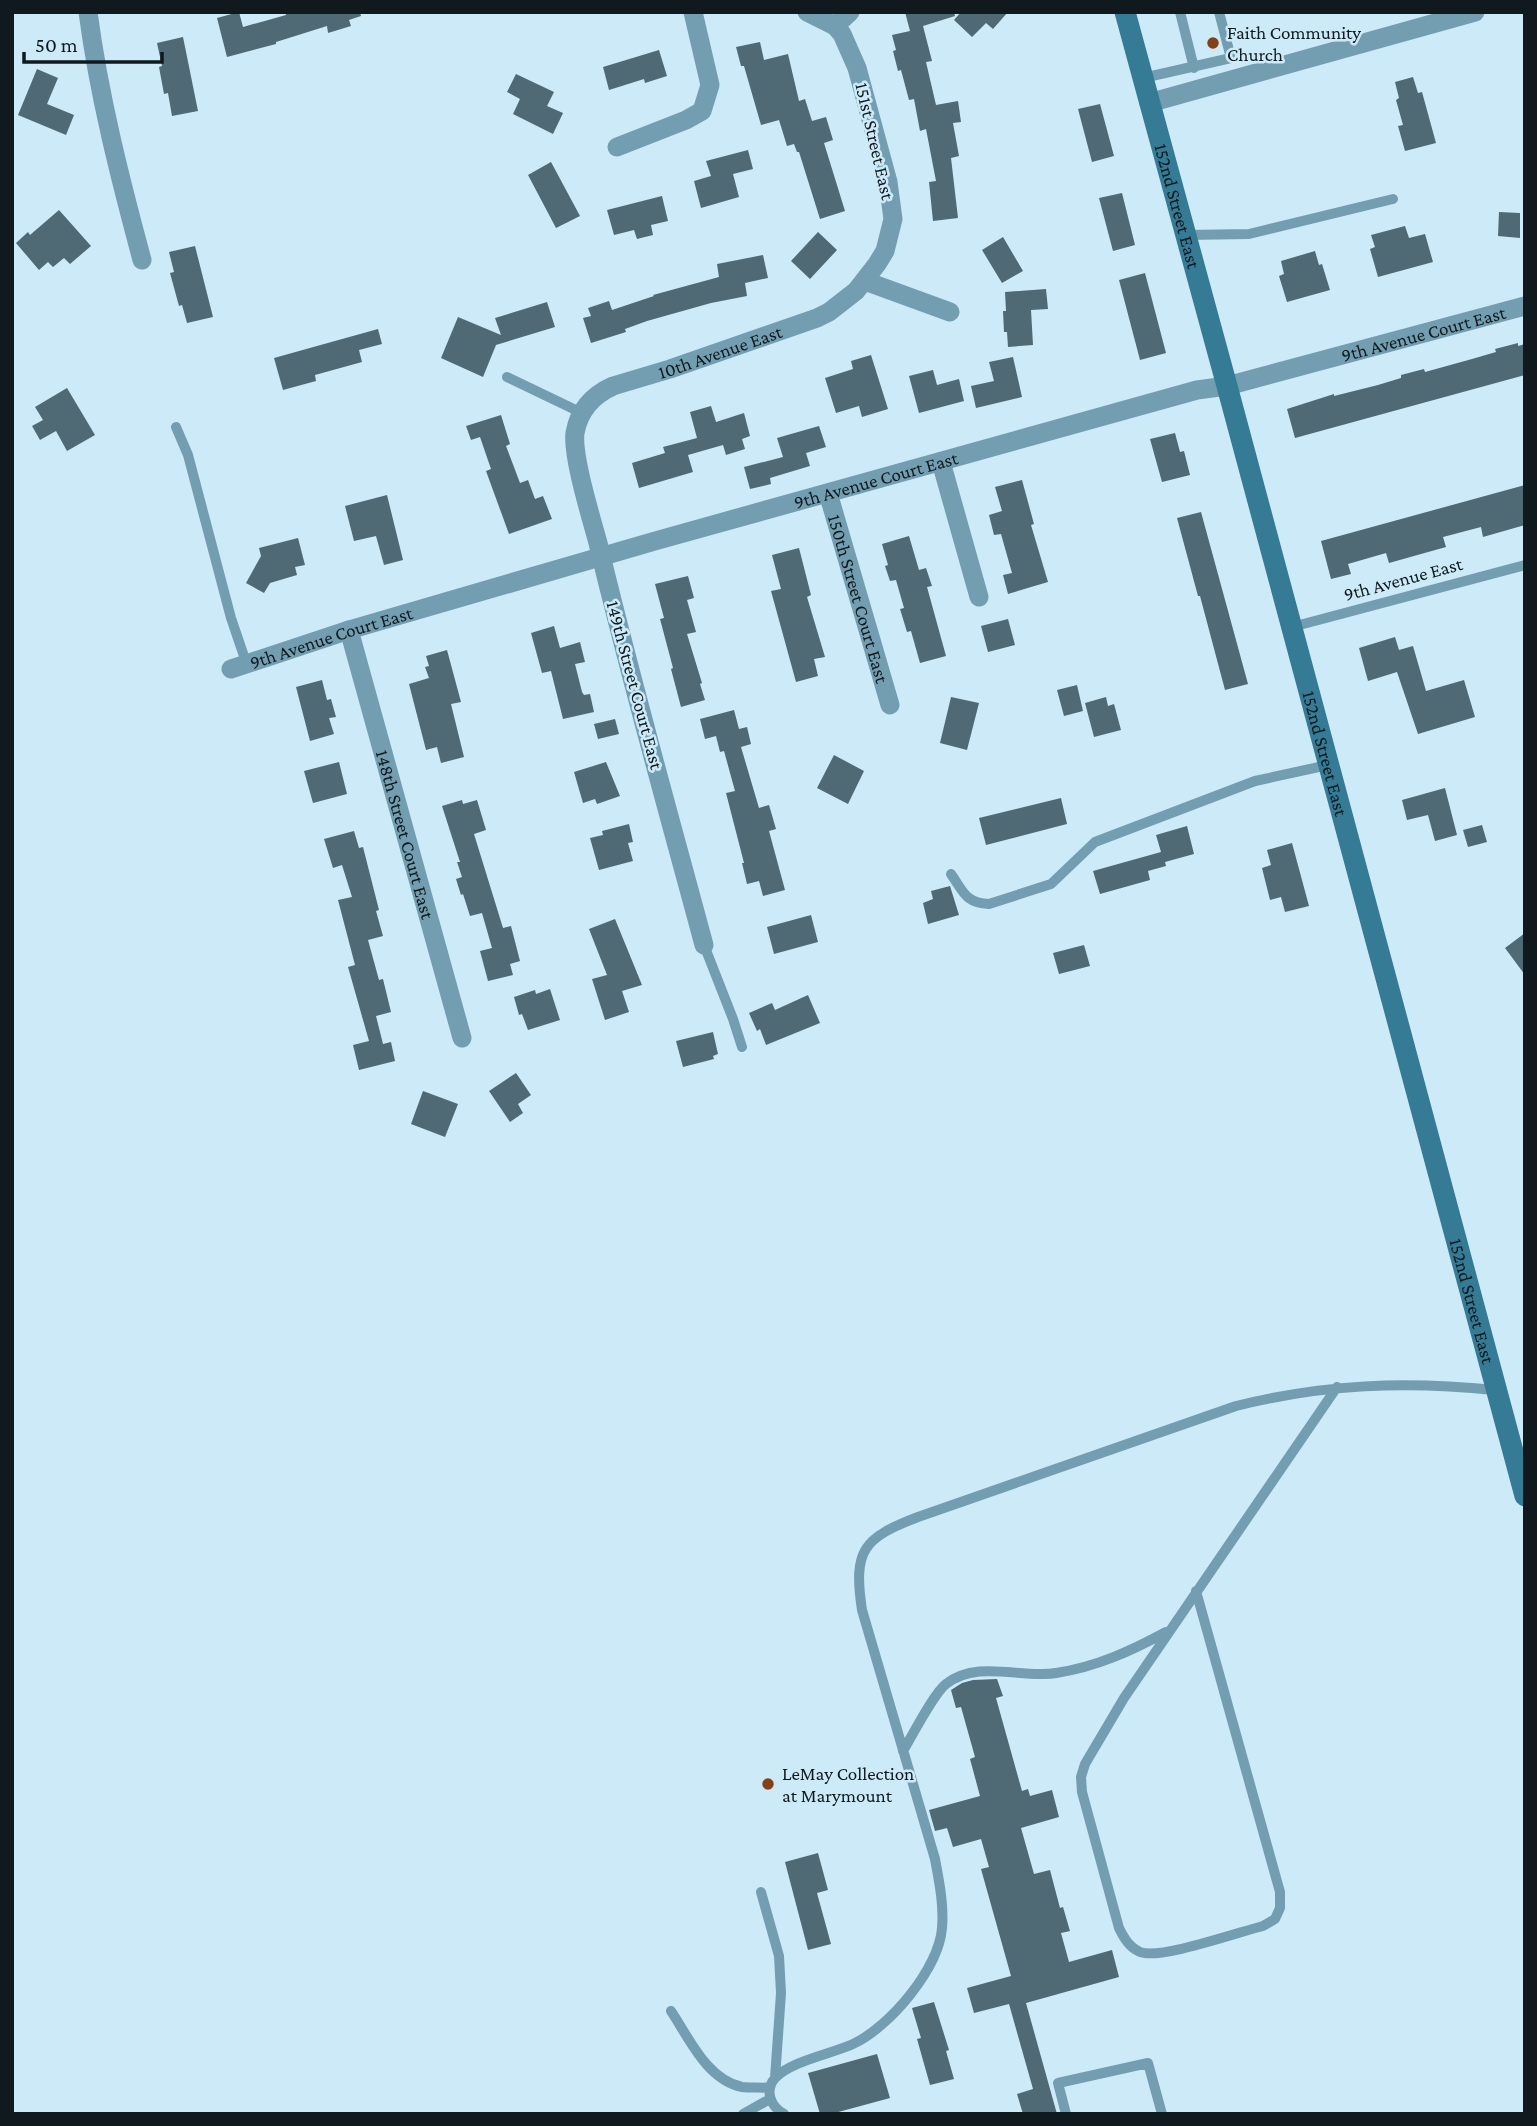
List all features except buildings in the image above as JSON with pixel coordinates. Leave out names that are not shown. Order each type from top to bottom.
[{"type":"main road","name":"152nd Street East","points":[[1125,12],[1525,1496]]},
{"type":"street","points":[[88,12],[97,74],[142,260]]},
{"type":"street","points":[[617,147],[702,111],[710,85],[694,12]]},
{"type":"street","points":[[807,12],[835,26],[850,12]]},
{"type":"street","points":[[1149,103],[1475,12]]},
{"type":"street","name":"151st Street East","points":[[835,26],[842,34],[858,68],[888,182],[893,219],[885,251],[865,281]]},
{"type":"street","points":[[865,281],[950,312]]},
{"type":"street","name":"10th Avenue East","points":[[580,418],[599,392],[817,318],[829,312],[865,281]]},
{"type":"street","name":"9th Avenue Court East","points":[[239,665],[349,630],[828,493],[1197,390],[1227,386],[1525,306]]},
{"type":"street","name":"149th Street Court East","points":[[580,418],[576,452],[601,557],[704,944]]},
{"type":"street","points":[[941,462],[979,597]]},
{"type":"street","name":"150th Street Court East","points":[[828,493],[890,705]]},
{"type":"street","name":"148th Street Court East","points":[[349,630],[462,1038]]},
{"type":"lane","points":[[1180,12],[1194,68]]},
{"type":"lane","points":[[1143,78],[1231,58],[1219,12]]},
{"type":"lane","points":[[1186,236],[1249,234],[1393,199]]},
{"type":"lane","points":[[507,377],[580,418]]},
{"type":"lane","points":[[176,427],[188,454],[231,618],[239,665]]},
{"type":"lane","name":"9th Avenue East","points":[[1291,627],[1525,565]]},
{"type":"lane","points":[[951,874],[969,900],[989,904],[1051,884],[1095,842],[1255,780],[1328,765]]},
{"type":"lane","points":[[704,944],[742,1047]]},
{"type":"lane","points":[[784,2114],[777,2110],[770,2099],[769,2088],[775,2078],[791,2067],[856,2043],[883,2024],[905,2001],[928,1968],[939,1946],[942,1928],[942,1894],[935,1858],[865,1622],[858,1584],[866,1547],[877,1536],[918,1517],[1236,1406],[1282,1395],[1338,1387],[1411,1385],[1496,1391]]},
{"type":"lane","points":[[1196,1591],[1280,1892],[1280,1908],[1275,1919],[1263,1926],[1149,1954],[1131,1947],[1119,1928],[1082,1792],[1081,1777],[1094,1747],[1170,1630],[1196,1591],[1338,1387]]},
{"type":"lane","points":[[903,1751],[942,1688],[965,1674],[986,1671],[1025,1675],[1054,1674],[1092,1665],[1133,1650],[1170,1630]]},
{"type":"lane","points":[[761,1892],[779,1956],[782,1993],[775,2078]]},
{"type":"lane","points":[[671,2011],[707,2064],[726,2081],[742,2087],[769,2088]]},
{"type":"lane","points":[[1066,2114],[1058,2083],[1148,2063],[1159,2113]]},
{"type":"lane","points":[[743,2114],[770,2099]]},
{"type":"place","name":"Faith Community Church","points":[[1213,43]]},
{"type":"place","name":"LeMay Collection at Marymount","points":[[768,1784]]}]
